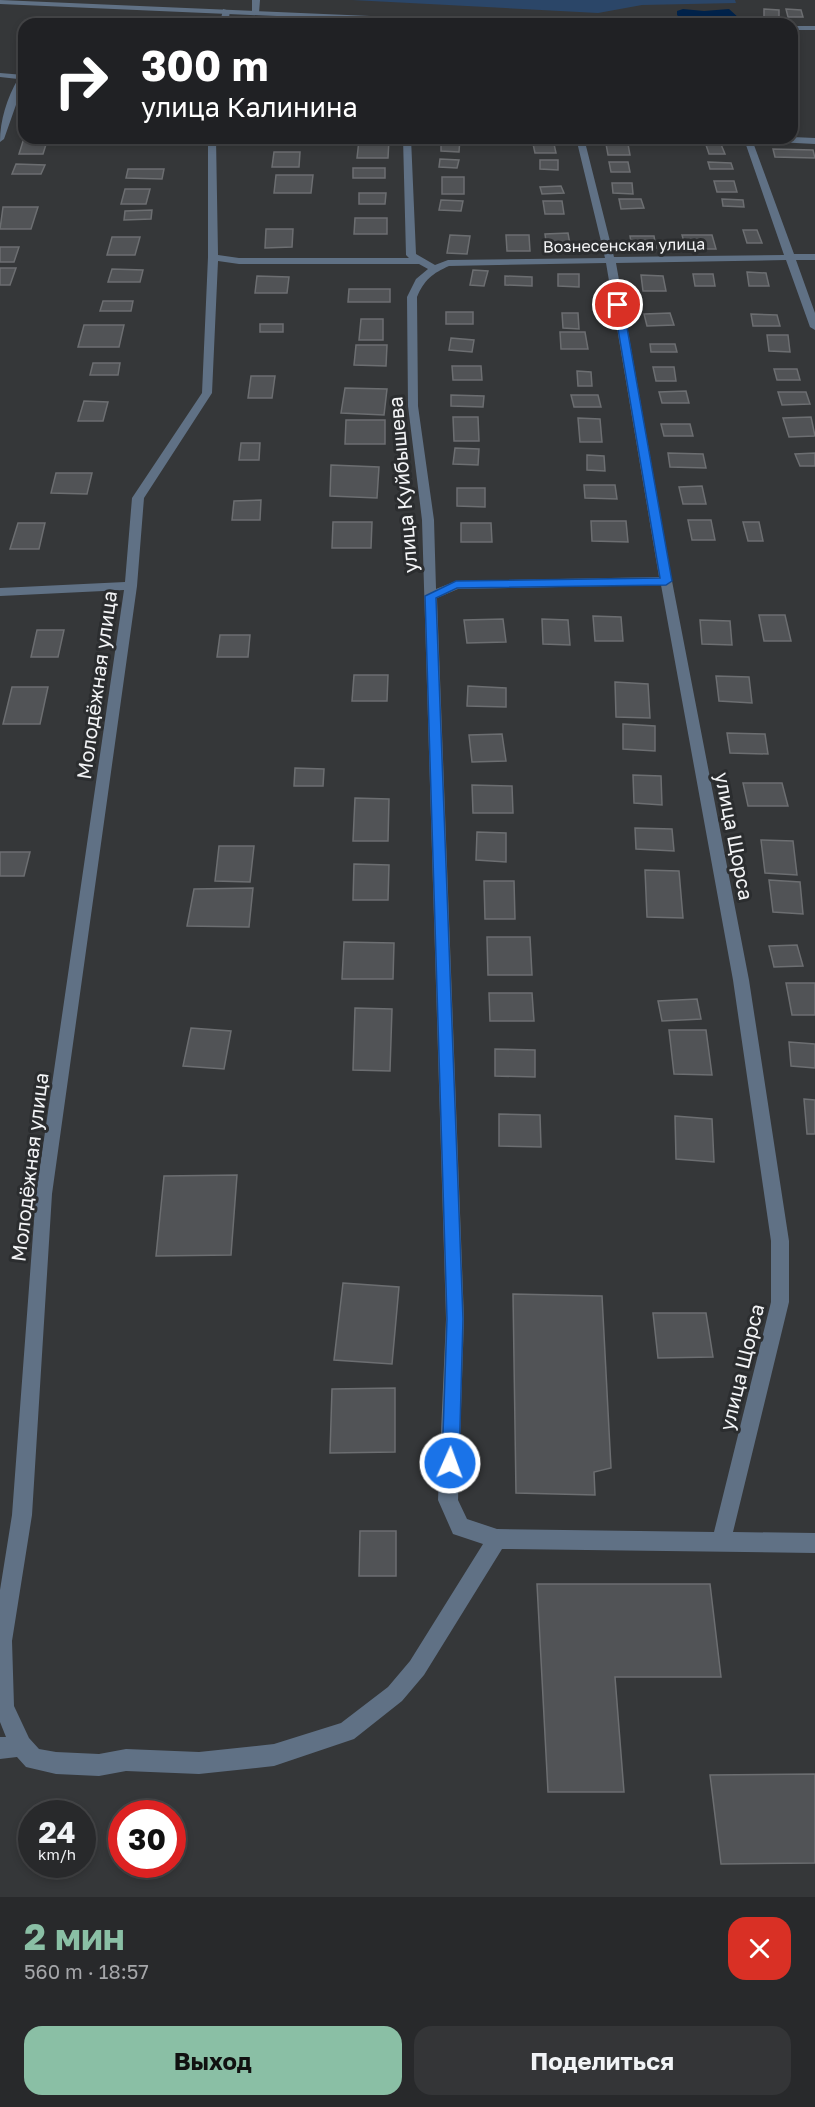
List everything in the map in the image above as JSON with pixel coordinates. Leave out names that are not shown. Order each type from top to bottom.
[{"type":"street","points":[[255,11],[256,0]]},
{"type":"street","points":[[0,2],[393,18]]},
{"type":"street","points":[[225,18],[226,11]]},
{"type":"street","points":[[798,28],[815,28]]},
{"type":"street","points":[[0,75],[18,76]]},
{"type":"street","points":[[0,139],[18,86]]},
{"type":"street","points":[[798,140],[815,141]]},
{"type":"street","name":"Молодёжная улица","points":[[212,144],[213,257],[207,393],[138,498],[131,586],[44,1194],[22,1515],[2,1641],[4,1706],[10,1747],[34,1760],[56,1762],[99,1765],[126,1760],[199,1763],[274,1755],[347,1732],[394,1694],[417,1668],[497,1539]]},
{"type":"street","points":[[407,144],[411,255],[434,269]]},
{"type":"street","name":"улица Щорса","points":[[581,144],[610,260],[666,581],[741,980],[780,1241],[780,1302],[720,1542]]},
{"type":"street","points":[[750,144],[815,327]]},
{"type":"street","points":[[213,257],[239,261],[420,261]]},
{"type":"street","name":"Вознесенская улица","points":[[434,269],[447,263],[815,257]]},
{"type":"street","name":"улица Куйбышева","points":[[434,269],[419,281],[412,297],[413,406],[428,520],[455,1319],[448,1500],[460,1527],[497,1539],[815,1543]]},
{"type":"street","points":[[430,596],[456,585],[666,581]]},
{"type":"street","points":[[0,592],[131,586]]},
{"type":"shaded area","points":[[352,0],[735,0],[736,3],[642,5],[598,13]]},
{"type":"shaded area","points":[[729,9],[739,18],[680,18],[677,11]]},
{"type":"building","points":[[764,9],[779,10],[779,18],[764,17]]},
{"type":"building","points":[[786,9],[801,10],[803,17],[788,17]]},
{"type":"building","points":[[22,144],[46,144],[43,154],[19,154]]},
{"type":"building","points":[[359,144],[389,144],[388,158],[357,158]]},
{"type":"building","points":[[441,144],[460,144],[459,152],[441,151]]},
{"type":"building","points":[[533,144],[554,144],[556,153],[535,153]]},
{"type":"building","points":[[606,144],[628,144],[630,155],[608,155]]},
{"type":"building","points":[[706,144],[721,144],[725,154],[709,154]]},
{"type":"building","points":[[773,149],[813,150],[815,158],[775,157]]},
{"type":"building","points":[[274,152],[300,152],[299,167],[272,167]]},
{"type":"building","points":[[440,159],[459,160],[457,168],[439,167]]},
{"type":"building","points":[[540,160],[558,160],[558,170],[540,169]]},
{"type":"building","points":[[609,162],[628,162],[630,172],[611,172]]},
{"type":"building","points":[[708,162],[731,163],[733,169],[710,169]]},
{"type":"building","points":[[16,164],[45,165],[41,174],[12,174]]},
{"type":"building","points":[[353,168],[385,168],[385,178],[353,178]]},
{"type":"building","points":[[128,169],[164,169],[162,179],[126,178]]},
{"type":"building","points":[[276,175],[313,175],[311,193],[274,193]]},
{"type":"building","points":[[442,177],[464,177],[464,194],[442,194]]},
{"type":"building","points":[[714,181],[734,181],[737,192],[717,192]]},
{"type":"building","points":[[612,183],[632,183],[633,194],[613,193]]},
{"type":"building","points":[[561,186],[564,193],[542,194],[540,187]]},
{"type":"building","points":[[125,189],[150,189],[146,204],[121,204]]},
{"type":"building","points":[[359,193],[386,193],[385,204],[359,204]]},
{"type":"building","points":[[619,199],[641,199],[644,208],[621,209]]},
{"type":"building","points":[[722,199],[743,200],[744,207],[723,206]]},
{"type":"building","points":[[441,200],[463,201],[461,211],[439,210]]},
{"type":"building","points":[[543,201],[562,201],[564,214],[545,214]]},
{"type":"building","points":[[3,207],[38,207],[31,229],[0,229]]},
{"type":"building","points":[[152,210],[151,219],[124,220],[125,211]]},
{"type":"building","points":[[355,218],[387,218],[387,234],[354,234]]},
{"type":"building","points":[[266,229],[293,229],[292,247],[265,248]]},
{"type":"building","points":[[743,230],[757,230],[762,243],[747,243]]},
{"type":"building","points":[[568,233],[571,250],[547,250],[545,234]]},
{"type":"building","points":[[450,235],[470,236],[467,254],[447,253]]},
{"type":"building","points":[[506,235],[529,235],[530,251],[507,251]]},
{"type":"building","points":[[682,235],[712,235],[716,249],[686,249]]},
{"type":"building","points":[[630,236],[654,236],[656,248],[632,248]]},
{"type":"building","points":[[112,237],[140,237],[135,255],[107,255]]},
{"type":"building","points":[[0,247],[19,247],[14,262],[0,262]]},
{"type":"building","points":[[0,268],[16,268],[10,285],[0,285]]},
{"type":"building","points":[[112,269],[143,270],[140,282],[108,282]]},
{"type":"building","points":[[473,270],[488,271],[484,286],[470,285]]},
{"type":"building","points":[[747,272],[766,273],[769,286],[749,286]]},
{"type":"building","points":[[558,274],[579,274],[579,287],[558,286]]},
{"type":"building","points":[[693,274],[713,274],[715,286],[695,286]]},
{"type":"building","points":[[641,275],[663,276],[666,291],[643,291]]},
{"type":"building","points":[[257,276],[289,277],[287,293],[255,293]]},
{"type":"building","points":[[505,276],[532,277],[532,286],[505,285]]},
{"type":"building","points":[[349,289],[390,289],[390,302],[348,302]]},
{"type":"building","points":[[103,301],[133,301],[131,311],[100,311]]},
{"type":"building","points":[[446,312],[473,312],[473,324],[446,324]]},
{"type":"building","points":[[562,313],[578,313],[579,329],[563,328]]},
{"type":"building","points":[[670,313],[674,325],[647,326],[644,314]]},
{"type":"building","points":[[751,314],[777,315],[780,326],[753,326]]},
{"type":"building","points":[[361,319],[383,319],[383,340],[359,340]]},
{"type":"building","points":[[260,324],[283,324],[283,332],[260,332]]},
{"type":"building","points":[[84,325],[124,325],[119,347],[78,347]]},
{"type":"building","points":[[560,332],[585,332],[588,349],[561,349]]},
{"type":"building","points":[[767,335],[788,335],[790,352],[769,351]]},
{"type":"building","points":[[451,338],[474,340],[472,352],[449,350]]},
{"type":"building","points":[[650,344],[675,344],[677,352],[651,352]]},
{"type":"building","points":[[356,345],[387,345],[386,366],[354,365]]},
{"type":"building","points":[[93,363],[120,363],[118,375],[90,375]]},
{"type":"building","points":[[452,366],[481,366],[482,380],[453,380]]},
{"type":"building","points":[[653,367],[674,367],[676,381],[656,381]]},
{"type":"building","points":[[774,369],[797,369],[800,380],[777,380]]},
{"type":"building","points":[[577,371],[591,372],[592,386],[578,386]]},
{"type":"building","points":[[251,376],[275,376],[272,398],[248,398]]},
{"type":"building","points":[[345,388],[387,389],[384,415],[341,413]]},
{"type":"building","points":[[686,391],[689,403],[662,403],[659,392]]},
{"type":"building","points":[[778,392],[806,392],[810,404],[782,405]]},
{"type":"building","points":[[451,395],[484,396],[483,407],[451,406]]},
{"type":"building","points":[[571,395],[598,395],[601,407],[574,407]]},
{"type":"building","points":[[84,401],[108,402],[103,421],[78,421]]},
{"type":"building","points":[[453,417],[478,417],[479,441],[454,441]]},
{"type":"building","points":[[811,417],[815,436],[789,437],[783,418]]},
{"type":"building","points":[[578,418],[600,419],[602,442],[580,442]]},
{"type":"building","points":[[346,420],[385,420],[385,444],[345,444]]},
{"type":"building","points":[[661,424],[690,424],[693,436],[664,436]]},
{"type":"building","points":[[241,443],[260,443],[259,460],[239,460]]},
{"type":"building","points":[[455,448],[479,449],[478,465],[453,464]]},
{"type":"building","points":[[668,453],[703,454],[706,468],[670,467]]},
{"type":"building","points":[[815,453],[815,466],[800,466],[795,454]]},
{"type":"building","points":[[587,455],[604,456],[605,471],[587,470]]},
{"type":"building","points":[[331,465],[379,467],[377,498],[330,496]]},
{"type":"building","points":[[56,473],[92,473],[87,494],[51,493]]},
{"type":"building","points":[[584,485],[615,485],[617,499],[585,498]]},
{"type":"building","points":[[702,486],[706,504],[683,504],[679,487]]},
{"type":"building","points":[[457,488],[485,488],[485,507],[457,506]]},
{"type":"building","points":[[261,500],[260,520],[232,520],[234,501]]},
{"type":"building","points":[[688,520],[711,520],[715,540],[692,540]]},
{"type":"building","points":[[591,521],[626,521],[628,542],[592,541]]},
{"type":"building","points":[[333,522],[372,522],[371,548],[332,548]]},
{"type":"building","points":[[743,522],[759,522],[763,541],[748,541]]},
{"type":"building","points":[[18,523],[45,523],[39,549],[10,549]]},
{"type":"building","points":[[461,523],[491,523],[492,542],[461,542]]},
{"type":"building","points":[[759,615],[785,615],[791,641],[764,641]]},
{"type":"building","points":[[593,616],[621,617],[623,641],[595,641]]},
{"type":"building","points":[[503,619],[506,642],[467,643],[464,620]]},
{"type":"building","points":[[542,619],[568,620],[570,645],[543,644]]},
{"type":"building","points":[[700,620],[730,621],[732,645],[702,644]]},
{"type":"building","points":[[37,630],[64,630],[58,657],[31,657]]},
{"type":"building","points":[[220,635],[250,635],[248,657],[217,657]]},
{"type":"building","points":[[354,675],[388,675],[387,701],[352,701]]},
{"type":"building","points":[[716,676],[749,677],[752,703],[719,701]]},
{"type":"building","points":[[615,682],[648,684],[650,718],[616,717]]},
{"type":"building","points":[[468,686],[506,688],[506,707],[467,706]]},
{"type":"building","points":[[12,687],[48,687],[40,724],[3,724]]},
{"type":"building","points":[[623,724],[655,726],[655,751],[623,749]]},
{"type":"building","points":[[727,733],[765,734],[768,754],[730,753]]},
{"type":"building","points":[[502,734],[506,761],[472,762],[469,735]]},
{"type":"building","points":[[295,768],[324,769],[323,786],[294,786]]},
{"type":"building","points":[[633,775],[661,776],[662,805],[634,803]]},
{"type":"building","points":[[743,783],[782,783],[788,806],[748,806]]},
{"type":"building","points":[[472,785],[512,786],[513,813],[473,813]]},
{"type":"building","points":[[355,798],[389,799],[388,841],[353,841]]},
{"type":"building","points":[[635,828],[672,829],[674,851],[636,849]]},
{"type":"building","points":[[477,832],[506,833],[506,862],[476,860]]},
{"type":"building","points":[[761,840],[793,841],[797,875],[765,873]]},
{"type":"building","points":[[219,846],[254,846],[250,882],[215,881]]},
{"type":"building","points":[[0,852],[30,852],[24,876],[0,876]]},
{"type":"building","points":[[354,864],[389,865],[388,900],[353,900]]},
{"type":"building","points":[[645,870],[679,871],[683,918],[647,917]]},
{"type":"building","points":[[769,880],[800,882],[803,914],[773,912]]},
{"type":"building","points":[[484,881],[514,881],[515,919],[485,919]]},
{"type":"building","points":[[253,888],[249,927],[187,926],[194,889]]},
{"type":"building","points":[[487,937],[530,937],[532,975],[488,975]]},
{"type":"building","points":[[344,942],[394,943],[393,979],[342,979]]},
{"type":"building","points":[[797,945],[803,966],[774,967],[769,946]]},
{"type":"building","points":[[786,983],[815,983],[815,1015],[792,1015]]},
{"type":"building","points":[[489,993],[532,993],[534,1021],[490,1021]]},
{"type":"building","points":[[697,999],[701,1019],[662,1021],[658,1001]]},
{"type":"building","points":[[355,1008],[392,1009],[390,1071],[353,1070]]},
{"type":"building","points":[[191,1028],[231,1031],[224,1069],[183,1066]]},
{"type":"building","points":[[669,1030],[706,1030],[712,1075],[674,1074]]},
{"type":"building","points":[[789,1042],[815,1044],[815,1068],[791,1066]]},
{"type":"building","points":[[495,1049],[535,1050],[535,1077],[495,1076]]},
{"type":"building","points":[[804,1099],[815,1100],[815,1134],[807,1134]]},
{"type":"building","points":[[499,1114],[540,1115],[541,1147],[499,1146]]},
{"type":"building","points":[[675,1116],[712,1119],[714,1162],[676,1159]]},
{"type":"building","points":[[237,1175],[231,1255],[156,1256],[164,1176]]},
{"type":"building","points":[[343,1283],[399,1287],[392,1364],[334,1360]]},
{"type":"building","points":[[513,1294],[602,1296],[611,1468],[594,1472],[595,1495],[516,1493]]},
{"type":"building","points":[[653,1313],[706,1313],[713,1357],[658,1358]]},
{"type":"building","points":[[395,1388],[395,1452],[330,1453],[332,1389]]},
{"type":"building","points":[[360,1531],[396,1531],[396,1576],[359,1576]]},
{"type":"building","points":[[537,1584],[710,1584],[721,1677],[615,1677],[624,1792],[548,1792]]},
{"type":"building","points":[[815,1774],[815,1863],[721,1864],[710,1775]]},
{"type":"route","points":[[450,1463],[455,1319],[430,596],[456,585],[666,581],[618,305]]}]
